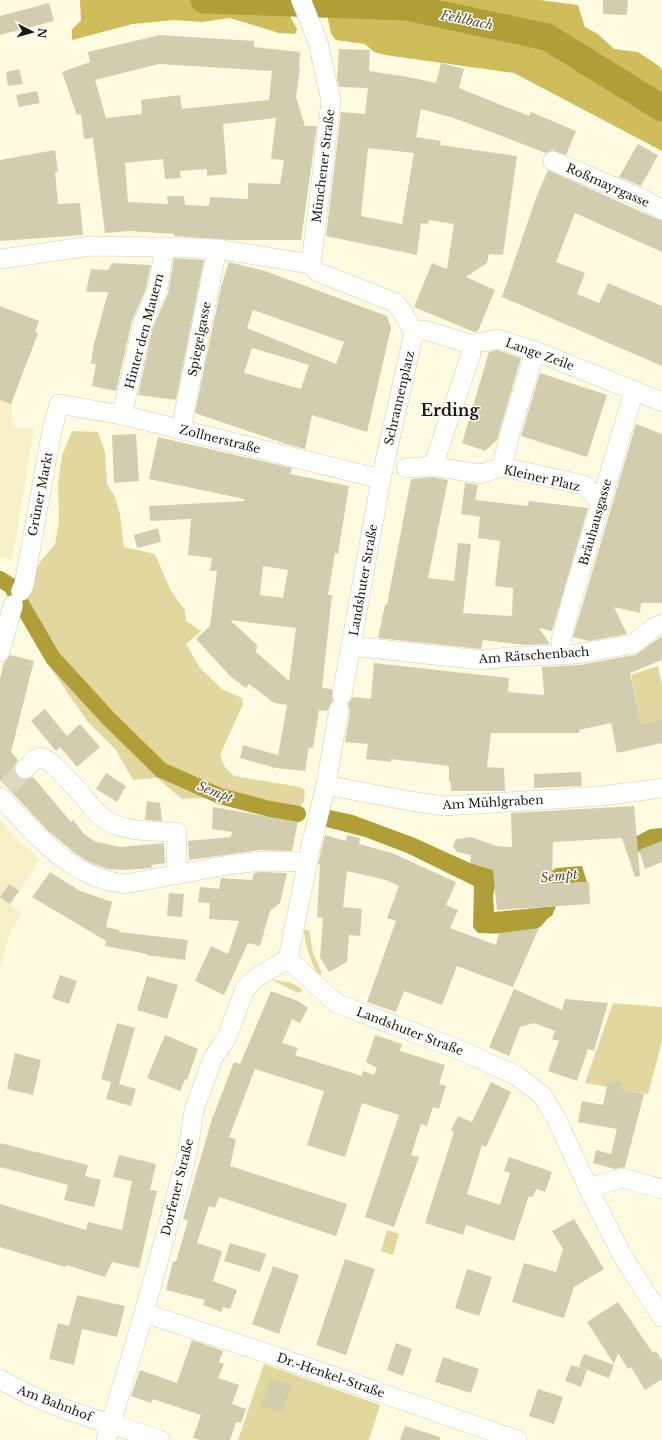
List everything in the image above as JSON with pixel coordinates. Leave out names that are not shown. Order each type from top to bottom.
[{"type":"street","name":"Münchener Straße","points":[[301,0],[318,42],[331,101],[311,264]]},
{"type":"street","name":"Roßmayrgasse","points":[[553,162],[642,199],[662,210]]},
{"type":"street","points":[[0,259],[91,246],[164,247],[217,249],[311,264],[317,272],[394,302],[401,310],[414,332]]},
{"type":"street","name":"Hinter den Mauern","points":[[122,415],[144,323],[157,292],[164,247]]},
{"type":"street","name":"Spiegelgasse","points":[[181,429],[217,249]]},
{"type":"street","name":"Lange Zeile","points":[[414,332],[424,330],[470,344],[498,339],[535,351],[662,402]]},
{"type":"street","name":"Schrannenplatz","points":[[377,473],[414,332]]},
{"type":"street","points":[[502,466],[510,433],[535,351]]},
{"type":"street","points":[[406,468],[433,466],[471,354]]},
{"type":"street","name":"Bräuhausgasse","points":[[564,654],[561,641],[600,502],[634,391]]},
{"type":"street","name":"Zollnerstraße","points":[[59,404],[122,415],[377,473]]},
{"type":"street","name":"Grüner Markt","points":[[0,652],[19,594],[52,430],[59,404]]},
{"type":"street","name":"Kleiner Platz","points":[[433,466],[480,474],[502,466],[584,485],[600,502]]},
{"type":"street","name":"Landshuter Straße","points":[[377,473],[341,702],[324,793],[307,862],[288,959],[336,1003],[460,1050],[517,1076],[543,1096],[557,1120],[588,1188],[623,1257],[662,1317]]},
{"type":"street","name":"Am Rätschenbach","points":[[351,646],[481,660],[620,648],[634,644],[653,628],[662,624]]},
{"type":"street","points":[[25,769],[40,757],[47,759],[76,788],[98,814],[114,823],[136,830],[177,832],[176,875]]},
{"type":"street","name":"Am Mühlgraben","points":[[324,793],[410,801],[445,806],[602,796],[662,788]]},
{"type":"street","points":[[2,793],[58,856],[85,874],[108,881],[125,884],[228,865],[261,861],[307,862]]},
{"type":"street","name":"Dorfener Straße","points":[[108,1432],[144,1313],[187,1155],[194,1110],[213,1058],[226,1039],[248,986],[257,977],[288,959]]},
{"type":"street","points":[[588,1188],[623,1178],[662,1190]]},
{"type":"street","name":"Dr.-Henkel-Straße","points":[[144,1313],[260,1351],[517,1440]]},
{"type":"street","name":"Am Bahnhof","points":[[0,1379],[23,1393],[108,1432],[160,1440]]},
{"type":"shaded area","points":[[80,0],[281,0],[297,29],[295,34],[279,33],[230,18],[202,22],[174,20],[133,24],[72,40],[72,29],[81,21]]},
{"type":"shaded area","points":[[324,0],[539,0],[578,5],[585,27],[598,34],[614,49],[638,52],[659,66],[662,70],[662,151],[514,73],[385,55],[374,52],[365,44],[336,40],[331,34]]},
{"type":"shaded area","points":[[2,307],[39,321],[35,331],[38,333],[29,357],[26,355],[18,376],[21,377],[11,405],[13,427],[34,429],[12,559],[0,557],[0,313]]},
{"type":"shaded area","points":[[72,431],[98,432],[105,452],[107,484],[114,495],[120,514],[124,547],[155,554],[171,591],[185,610],[186,621],[201,631],[186,644],[200,668],[222,689],[242,698],[243,704],[220,755],[225,767],[234,776],[300,787],[305,790],[304,801],[299,808],[242,796],[182,799],[157,778],[133,780],[116,750],[88,722],[47,663],[29,632],[28,625],[19,608],[29,583],[41,561],[55,544],[59,523],[58,485],[62,456]]},
{"type":"shaded area","points":[[658,666],[662,685],[662,719],[641,724],[631,675]]},
{"type":"shaded area","points":[[0,820],[15,837],[40,860],[10,904],[22,913],[9,935],[0,968]]},
{"type":"shaded area","points":[[304,930],[309,930],[313,953],[322,973],[318,975],[309,953]]},
{"type":"shaded area","points":[[270,979],[291,983],[302,989],[302,991],[298,993]]},
{"type":"shaded area","points":[[613,1003],[662,1007],[662,1041],[648,1094],[585,1083]]},
{"type":"shaded area","points":[[387,1230],[399,1234],[393,1255],[381,1251]]},
{"type":"shaded area","points":[[264,1364],[380,1405],[369,1440],[238,1440]]},
{"type":"water","points":[[311,806],[353,815],[415,838],[470,863],[494,870],[511,886],[495,887],[493,896],[494,912],[556,906],[552,916],[548,918],[542,926],[532,930],[508,933],[478,933],[473,927],[474,886],[407,853],[365,837],[284,816],[278,810],[302,809]]},
{"type":"water","points":[[582,866],[587,882],[533,885],[556,868]]},
{"type":"pier","points":[[311,804],[329,808],[325,829],[301,823],[305,806]]},
{"type":"building","points":[[603,0],[628,0],[627,15],[603,14]]},
{"type":"building","points":[[49,3],[54,21],[0,35],[0,16]]},
{"type":"building","points":[[160,35],[254,41],[254,47],[300,52],[300,69],[296,97],[305,126],[317,126],[301,240],[232,240],[130,231],[105,233],[93,138],[84,139],[81,114],[77,115],[62,72],[90,62],[88,52]],"holes":[[[159,64],[272,71],[269,100],[182,109],[180,95],[141,100],[142,114],[106,118],[95,80]],[[276,118],[271,159],[284,160],[280,184],[248,183],[248,199],[210,197],[209,206],[185,205],[184,196],[167,196],[168,204],[128,202],[125,163],[163,159],[165,179],[181,178],[180,171],[207,169],[207,176],[227,174],[223,124]]]},
{"type":"building","points":[[339,49],[370,50],[369,71],[436,83],[441,63],[464,69],[459,88],[529,116],[531,112],[576,131],[566,155],[552,150],[546,153],[454,118],[421,109],[416,137],[441,141],[440,145],[517,156],[503,255],[489,254],[487,263],[466,277],[495,290],[478,331],[474,332],[414,307],[432,263],[447,269],[454,224],[429,220],[428,224],[421,223],[417,255],[326,236],[341,112],[365,114],[368,88],[339,87],[337,79]],"holes":[[[368,148],[414,153],[402,224],[361,216]]]},
{"type":"building","points":[[19,69],[23,84],[8,86],[6,72]]},
{"type":"building","points":[[37,91],[40,103],[19,107],[16,95]]},
{"type":"building","points":[[638,144],[658,155],[641,186],[619,177]]},
{"type":"building","points":[[55,150],[58,172],[55,172],[58,204],[80,203],[83,235],[0,241],[0,160]]},
{"type":"building","points":[[548,170],[662,221],[662,252],[575,213],[556,262],[585,273],[577,294],[599,303],[608,283],[662,306],[662,366],[502,297],[536,198]]},
{"type":"building","points":[[174,258],[204,260],[176,400],[138,395],[153,327],[168,294]]},
{"type":"building","points":[[229,262],[265,271],[387,316],[391,328],[367,432],[312,415],[305,449],[195,413],[221,287]],"holes":[[[253,310],[344,342],[336,364],[247,328]],[[252,348],[309,365],[301,389],[244,373]]]},
{"type":"building","points":[[112,263],[151,265],[146,289],[132,321],[116,391],[92,386],[96,364],[91,364],[93,348],[108,292],[86,292],[91,269],[108,270]]},
{"type":"building","points":[[0,306],[39,321],[35,332],[38,333],[11,404],[0,400]]},
{"type":"building","points":[[497,350],[521,358],[497,440],[485,451],[462,443],[489,352]]},
{"type":"building","points":[[540,373],[607,395],[587,457],[521,436]]},
{"type":"building","points":[[636,424],[662,434],[662,603],[641,603],[640,613],[614,607],[627,634],[589,641],[573,637]]},
{"type":"building","points":[[136,434],[139,481],[114,483],[112,435]]},
{"type":"building","points":[[158,437],[292,468],[290,474],[349,486],[338,554],[335,553],[328,595],[332,595],[322,688],[332,689],[333,700],[327,711],[319,710],[313,748],[309,747],[305,771],[276,768],[240,758],[243,745],[278,755],[287,705],[274,703],[249,684],[246,688],[231,677],[196,639],[210,626],[217,571],[210,571],[212,558],[188,555],[191,519],[150,521],[149,506],[244,501],[244,499],[149,479]],"holes":[[[263,566],[288,570],[283,598],[260,595]],[[230,620],[296,628],[289,681],[256,652],[257,645]]]},
{"type":"building","points":[[432,477],[448,480],[428,578],[454,581],[458,543],[471,544],[463,613],[512,616],[513,588],[495,586],[500,541],[478,538],[480,517],[461,514],[465,483],[478,485],[475,500],[528,506],[529,501],[588,508],[552,631],[539,628],[550,644],[526,645],[483,640],[481,649],[378,638],[385,605],[387,605],[411,479]]},
{"type":"building","points":[[158,528],[161,542],[137,548],[134,535]]},
{"type":"building","points":[[662,636],[662,660],[630,673],[641,724],[662,719],[662,743],[617,753],[611,723],[579,730],[579,733],[491,733],[487,767],[504,768],[505,791],[451,791],[451,782],[449,782],[449,766],[391,759],[391,762],[366,759],[368,744],[345,742],[350,711],[348,704],[353,697],[371,699],[374,663],[509,678],[508,692],[544,695],[542,667],[579,665],[635,655]]},
{"type":"building","points":[[10,655],[34,661],[11,752],[18,760],[14,767],[17,776],[23,780],[33,777],[71,822],[73,820],[84,834],[96,842],[121,847],[164,843],[165,863],[152,865],[151,868],[123,870],[107,869],[91,863],[76,854],[49,832],[0,780],[0,679],[4,662]]},
{"type":"building","points":[[45,709],[67,736],[80,724],[100,747],[77,767],[60,747],[56,751],[31,721]]},
{"type":"building","points":[[581,772],[582,786],[534,788],[534,774]]},
{"type":"building","points":[[106,773],[126,786],[117,802],[96,789]]},
{"type":"building","points":[[147,801],[160,803],[162,821],[145,820]]},
{"type":"building","points":[[634,806],[640,876],[635,877],[622,838],[553,842],[552,884],[589,882],[590,904],[497,910],[493,870],[470,863],[471,855],[457,852],[453,846],[456,839],[471,837],[496,846],[512,847],[511,813]]},
{"type":"building","points":[[213,807],[298,822],[292,851],[260,850],[189,860],[188,841],[231,837],[232,832],[212,829]]},
{"type":"building","points":[[325,835],[346,841],[347,835],[360,838],[359,844],[392,853],[456,882],[446,905],[458,910],[450,928],[496,945],[499,933],[539,928],[513,987],[457,966],[442,1005],[404,991],[396,1012],[367,1002],[396,921],[387,918],[399,886],[386,880],[347,871],[343,907],[362,909],[360,936],[349,935],[347,962],[329,972],[320,957],[323,918],[317,917],[320,864],[318,864]]},
{"type":"building","points":[[662,841],[662,862],[645,869],[639,850]]},
{"type":"building","points":[[50,872],[80,891],[112,902],[106,927],[119,930],[119,932],[188,940],[185,960],[146,955],[147,954],[105,946],[106,941],[32,897]]},
{"type":"building","points":[[254,873],[287,873],[280,903],[270,911],[260,946],[248,943],[224,995],[195,981],[211,946],[228,954],[239,921],[209,919],[210,903],[198,902],[200,887],[219,889],[221,878],[252,880]]},
{"type":"building","points":[[9,884],[19,891],[10,904],[0,897]]},
{"type":"building","points":[[169,893],[184,894],[182,917],[167,916]]},
{"type":"building","points":[[60,975],[77,981],[69,1004],[52,998]]},
{"type":"building","points":[[147,976],[178,985],[167,1019],[137,1010]]},
{"type":"building","points":[[514,989],[562,1010],[565,999],[608,1003],[594,1051],[588,1049],[577,1081],[548,1071],[559,1041],[552,1039],[555,1031],[534,1023],[520,1027],[509,1056],[489,1047]]},
{"type":"building","points":[[271,991],[298,1001],[308,1008],[300,1023],[292,1019],[282,1043],[298,1048],[295,1055],[362,1076],[363,1071],[374,1075],[377,1068],[366,1062],[375,1035],[402,1044],[400,1051],[445,1065],[439,1084],[446,1086],[439,1109],[433,1107],[427,1126],[421,1124],[411,1155],[419,1157],[394,1227],[365,1217],[399,1115],[362,1103],[345,1157],[307,1145],[324,1091],[255,1069],[229,1137],[236,1139],[230,1166],[347,1204],[336,1236],[219,1197],[215,1208],[209,1206],[197,1243],[222,1251],[213,1281],[237,1290],[230,1309],[223,1307],[221,1312],[203,1305],[205,1300],[166,1290],[173,1261],[176,1262],[188,1220],[183,1219],[212,1119],[234,1062],[240,1064]]},
{"type":"building","points":[[117,1023],[135,1028],[119,1084],[136,1089],[131,1106],[106,1099],[111,1082],[101,1079]]},
{"type":"building","points":[[165,1035],[198,1049],[187,1080],[185,1079],[180,1091],[147,1078]]},
{"type":"building","points":[[15,1053],[41,1060],[33,1095],[7,1089]]},
{"type":"building","points":[[608,1080],[622,1083],[621,1089],[644,1094],[625,1167],[615,1169],[593,1163],[596,1150],[611,1154],[617,1129],[578,1122],[582,1101],[603,1105]]},
{"type":"building","points":[[491,1082],[511,1092],[486,1147],[482,1145],[467,1194],[500,1205],[510,1173],[504,1171],[509,1157],[552,1172],[545,1192],[536,1189],[533,1197],[529,1196],[514,1241],[466,1225],[463,1235],[425,1223],[454,1132],[451,1130],[458,1116],[472,1122]]},
{"type":"building","points":[[0,1143],[88,1165],[85,1176],[101,1180],[94,1207],[64,1200],[68,1185],[0,1167]]},
{"type":"building","points":[[119,1155],[156,1164],[150,1190],[157,1191],[139,1268],[112,1262],[105,1277],[66,1265],[65,1267],[0,1247],[0,1204],[86,1230],[88,1222],[122,1230],[132,1181],[113,1177]]},
{"type":"building","points":[[574,1219],[604,1269],[574,1287],[564,1318],[512,1302],[524,1263],[556,1272],[563,1249],[552,1231]]},
{"type":"building","points":[[230,1243],[266,1254],[260,1272],[224,1261]]},
{"type":"building","points":[[345,1259],[375,1269],[346,1355],[316,1345]]},
{"type":"building","points":[[273,1266],[299,1275],[279,1334],[252,1324]]},
{"type":"building","points":[[467,1269],[492,1277],[479,1316],[455,1308]]},
{"type":"building","points":[[77,1295],[125,1306],[117,1337],[82,1329],[74,1365],[49,1359],[58,1323],[69,1326]]},
{"type":"building","points":[[618,1302],[653,1353],[656,1351],[662,1360],[662,1379],[645,1390],[631,1367],[628,1369],[618,1353],[614,1364],[587,1322]]},
{"type":"building","points":[[192,1340],[223,1351],[219,1362],[224,1364],[218,1378],[239,1385],[232,1404],[246,1409],[241,1423],[236,1422],[230,1440],[200,1440],[193,1438],[201,1415],[153,1399],[151,1403],[131,1396],[140,1370],[177,1383]]},
{"type":"building","points":[[396,1343],[412,1349],[403,1376],[387,1370]]},
{"type":"building","points":[[584,1354],[614,1365],[609,1378],[579,1367]]},
{"type":"building","points":[[443,1357],[479,1369],[471,1393],[435,1382]]},
{"type":"building","points":[[571,1365],[587,1370],[581,1387],[565,1381]]},
{"type":"building","points":[[271,1378],[292,1385],[282,1413],[261,1406]]},
{"type":"building","points":[[538,1389],[563,1397],[554,1424],[529,1416]]},
{"type":"building","points":[[405,1426],[440,1437],[440,1440],[400,1440]]},
{"type":"waterway","name":"Fehlbach","points":[[204,0],[407,7],[547,37],[662,108]]},
{"type":"waterway","name":"Sempt","points":[[0,579],[11,586],[53,658],[108,718],[161,770],[220,796],[270,809],[298,814]]},
{"type":"waterway","name":"Sempt","points":[[639,844],[652,837],[662,836]]},
{"type":"tunnel","points":[[7,787],[25,769]]},
{"type":"district","name":"Erding","points":[[450,410]]}]
